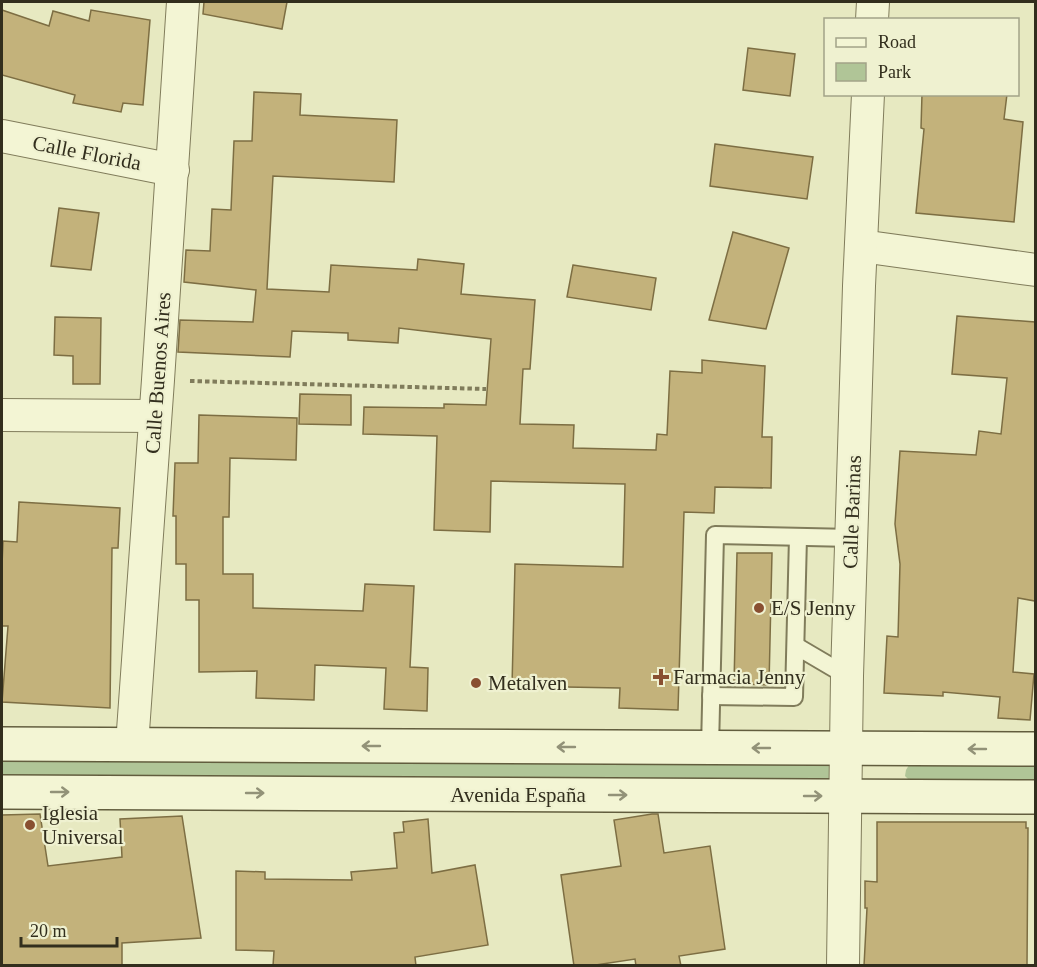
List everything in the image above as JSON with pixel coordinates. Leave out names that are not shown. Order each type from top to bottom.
[{"type":"main road","points":[[2,744],[1035,749]]},
{"type":"main road","name":"Avenida España","points":[[2,792],[1035,797]]},
{"type":"street","name":"Calle Buenos Aires","points":[[132,745],[183,2]]},
{"type":"street","points":[[872,18],[873,2]]},
{"type":"street","name":"Calle Barinas","points":[[843,966],[847,676],[868,96]]},
{"type":"street","name":"Calle Florida","points":[[2,136],[173,170]]},
{"type":"street","points":[[861,246],[1035,270]]},
{"type":"street","points":[[2,415],[155,416]]},
{"type":"lane","points":[[710,748],[715,535],[852,538]]},
{"type":"lane","points":[[711,696],[794,697],[798,537]]},
{"type":"lane","points":[[796,646],[847,676]]},
{"type":"path","points":[[158,380],[486,389]]},
{"type":"green space","points":[[2,758],[823,762],[832,769],[832,775],[829,780],[2,777]]},
{"type":"green space","points":[[914,763],[1035,764],[1035,783],[909,780],[905,776],[906,770]]},
{"type":"building","points":[[204,2],[287,2],[282,29],[203,14]]},
{"type":"building","points":[[2,10],[49,26],[53,11],[89,21],[91,10],[150,20],[143,105],[123,103],[121,112],[73,103],[75,95],[2,75]]},
{"type":"building","points":[[748,48],[795,54],[790,96],[743,90]]},
{"type":"building","points":[[254,92],[301,94],[300,115],[397,120],[394,182],[273,176],[267,289],[329,292],[331,265],[417,270],[418,259],[464,264],[461,294],[535,300],[530,369],[523,369],[520,424],[574,425],[573,448],[656,450],[657,434],[667,435],[670,371],[702,373],[702,360],[765,366],[762,437],[772,437],[771,488],[715,487],[714,513],[684,512],[678,710],[619,708],[620,688],[512,686],[515,564],[623,567],[625,484],[491,481],[490,532],[434,530],[437,436],[363,434],[364,407],[444,408],[444,404],[486,405],[491,339],[399,328],[398,343],[348,340],[348,333],[292,331],[290,357],[178,352],[180,320],[253,322],[256,290],[184,282],[186,250],[210,251],[212,209],[231,210],[234,141],[252,141]]},
{"type":"building","points":[[922,96],[1007,96],[1004,119],[1023,122],[1014,222],[916,213],[924,129],[921,128]]},
{"type":"building","points":[[715,144],[813,157],[807,199],[710,186]]},
{"type":"building","points":[[59,208],[99,213],[91,270],[51,266]]},
{"type":"building","points":[[733,232],[789,248],[766,329],[709,320]]},
{"type":"building","points":[[573,265],[656,278],[651,310],[567,297]]},
{"type":"building","points":[[957,316],[1035,322],[1035,601],[1018,598],[1013,672],[1034,674],[1030,720],[998,718],[1000,697],[943,692],[943,696],[884,693],[887,636],[898,637],[900,564],[895,524],[900,451],[976,455],[979,431],[1001,434],[1007,378],[952,374]]},
{"type":"building","points":[[55,317],[101,318],[100,384],[73,384],[73,356],[54,355]]},
{"type":"building","points":[[300,394],[351,395],[351,425],[299,424]]},
{"type":"building","points":[[199,415],[297,418],[296,460],[230,458],[229,517],[223,517],[223,574],[253,574],[253,608],[363,611],[365,584],[414,586],[410,667],[428,668],[427,711],[384,709],[386,668],[315,665],[314,700],[256,698],[257,671],[199,672],[199,600],[186,600],[186,564],[176,564],[176,516],[173,516],[175,463],[198,463]]},
{"type":"building","points":[[19,502],[120,508],[118,548],[112,548],[110,708],[2,702],[8,626],[2,626],[3,541],[17,542]]},
{"type":"building","points":[[737,553],[772,553],[769,685],[734,684]]},
{"type":"building","points":[[40,814],[48,866],[122,857],[120,819],[182,816],[201,938],[122,943],[122,966],[2,966],[2,815]]},
{"type":"building","points":[[658,814],[664,853],[710,846],[725,949],[679,956],[681,966],[636,966],[635,959],[574,966],[561,875],[621,866],[614,820]]},
{"type":"building","points":[[428,819],[432,873],[475,865],[488,945],[415,957],[416,966],[273,966],[274,951],[236,950],[236,871],[265,872],[265,879],[352,880],[351,872],[397,868],[394,833],[404,832],[403,822]]},
{"type":"building","points":[[877,822],[1026,822],[1026,828],[1028,828],[1027,966],[864,966],[867,908],[865,908],[865,881],[877,882]]},
{"type":"place","name":"E/S Jenny","points":[[759,608]]},
{"type":"place","name":"Farmacia Jenny","points":[[661,677]]},
{"type":"place","name":"Metalven","points":[[476,683]]},
{"type":"place","name":"Iglesia Universal","points":[[30,825]]}]
